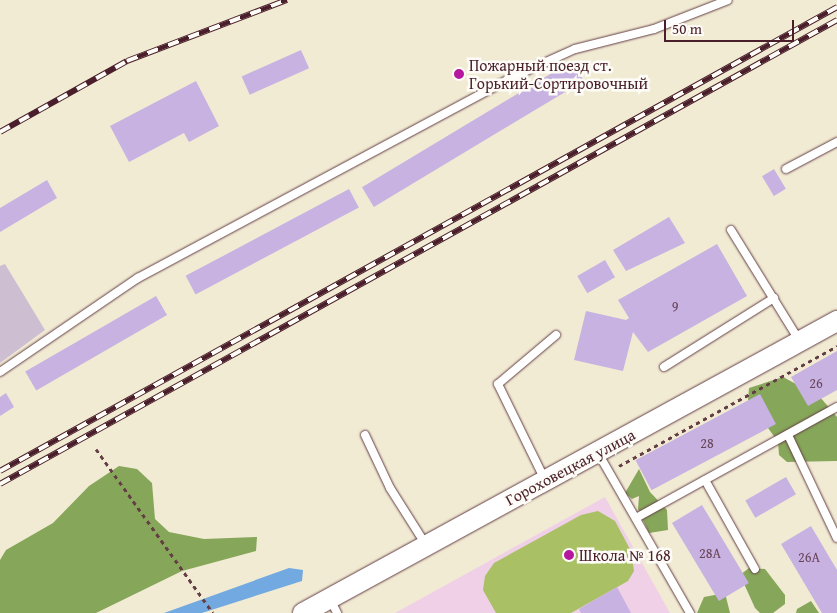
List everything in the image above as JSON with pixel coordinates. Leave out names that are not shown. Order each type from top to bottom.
[{"type":"street","name":"Гороховецкая улица","points":[[304,613],[333,606],[426,546],[837,321]]},
{"type":"lane","points":[[0,372],[138,278],[515,76],[575,48],[654,29],[728,0]]},
{"type":"lane","points":[[786,170],[837,142]]},
{"type":"lane","points":[[731,230],[800,342]]},
{"type":"lane","points":[[664,367],[774,298]]},
{"type":"lane","points":[[545,480],[498,384],[556,335]]},
{"type":"lane","points":[[636,518],[837,407]]},
{"type":"lane","points":[[365,435],[390,488],[426,546]]},
{"type":"lane","points":[[788,435],[837,538]]},
{"type":"lane","points":[[598,453],[690,613]]},
{"type":"lane","points":[[705,480],[755,569]]},
{"type":"path","points":[[609,472],[837,346]]},
{"type":"path","points":[[96,449],[213,613]]},
{"type":"shaded area","points":[[5,264],[45,330],[0,363],[0,266]]},
{"type":"shaded area","name":"Школа № 168","points":[[605,497],[670,613],[395,613]]},
{"type":"green space","points":[[783,377],[820,397],[837,417],[837,461],[787,462],[779,455],[778,442],[748,400],[749,388]]},
{"type":"green space","points":[[119,466],[137,469],[152,483],[155,519],[169,532],[204,539],[257,537],[256,551],[182,571],[96,613],[0,613],[0,560],[6,550],[53,523],[89,486]]},
{"type":"green space","points":[[639,469],[650,492],[667,510],[668,530],[649,533],[638,509],[639,496],[632,499],[625,493]]},
{"type":"green space","name":"Школа № 168","points":[[598,511],[615,521],[631,551],[634,571],[628,581],[571,613],[496,613],[483,590],[485,576],[494,563],[581,515]]},
{"type":"green space","points":[[749,568],[765,569],[785,595],[785,604],[773,613],[760,613],[755,608],[740,575]]},
{"type":"green space","points":[[725,593],[730,613],[697,613],[704,597]]},
{"type":"green space","points":[[811,601],[819,613],[796,613],[797,609]]},
{"type":"water","points":[[289,568],[303,570],[302,581],[202,613],[164,613]]},
{"type":"building","points":[[301,50],[309,68],[250,95],[242,76]]},
{"type":"building","points":[[572,61],[584,81],[374,207],[362,187]]},
{"type":"building","points":[[196,81],[219,126],[189,142],[184,133],[129,162],[110,126]]},
{"type":"building","points":[[774,169],[786,189],[774,196],[762,176]]},
{"type":"building","points":[[47,180],[57,198],[0,232],[0,208]]},
{"type":"building","points":[[349,189],[359,208],[196,294],[186,276]]},
{"type":"building","points":[[669,217],[685,243],[626,271],[613,250]]},
{"type":"building","points":[[717,244],[747,296],[648,352],[633,332],[623,371],[574,360],[586,311],[626,320],[629,318],[618,300]]},
{"type":"building","points":[[605,260],[615,277],[587,293],[577,276]]},
{"type":"building","points":[[156,296],[167,315],[36,391],[25,372]]},
{"type":"building","points":[[837,351],[837,390],[808,406],[791,377]]},
{"type":"building","points":[[6,393],[14,407],[0,416],[0,397]]},
{"type":"building","points":[[760,394],[776,424],[651,490],[636,460]]},
{"type":"building","points":[[786,477],[796,494],[755,518],[745,500]]},
{"type":"building","points":[[702,505],[749,583],[719,601],[672,523]]},
{"type":"building","points":[[811,526],[837,570],[837,613],[822,613],[781,544]]},
{"type":"building","points":[[617,587],[631,613],[581,613],[579,609]]},
{"type":"railway","points":[[0,132],[127,61],[287,0]]},
{"type":"railway","points":[[0,471],[837,7]]},
{"type":"railway","points":[[0,484],[837,20]]},
{"type":"place","name":"Пожарный поезд ст. Горький-Сортировочный","points":[[459,74]]},
{"type":"place","name":"Школа № 168","points":[[569,555]]}]
